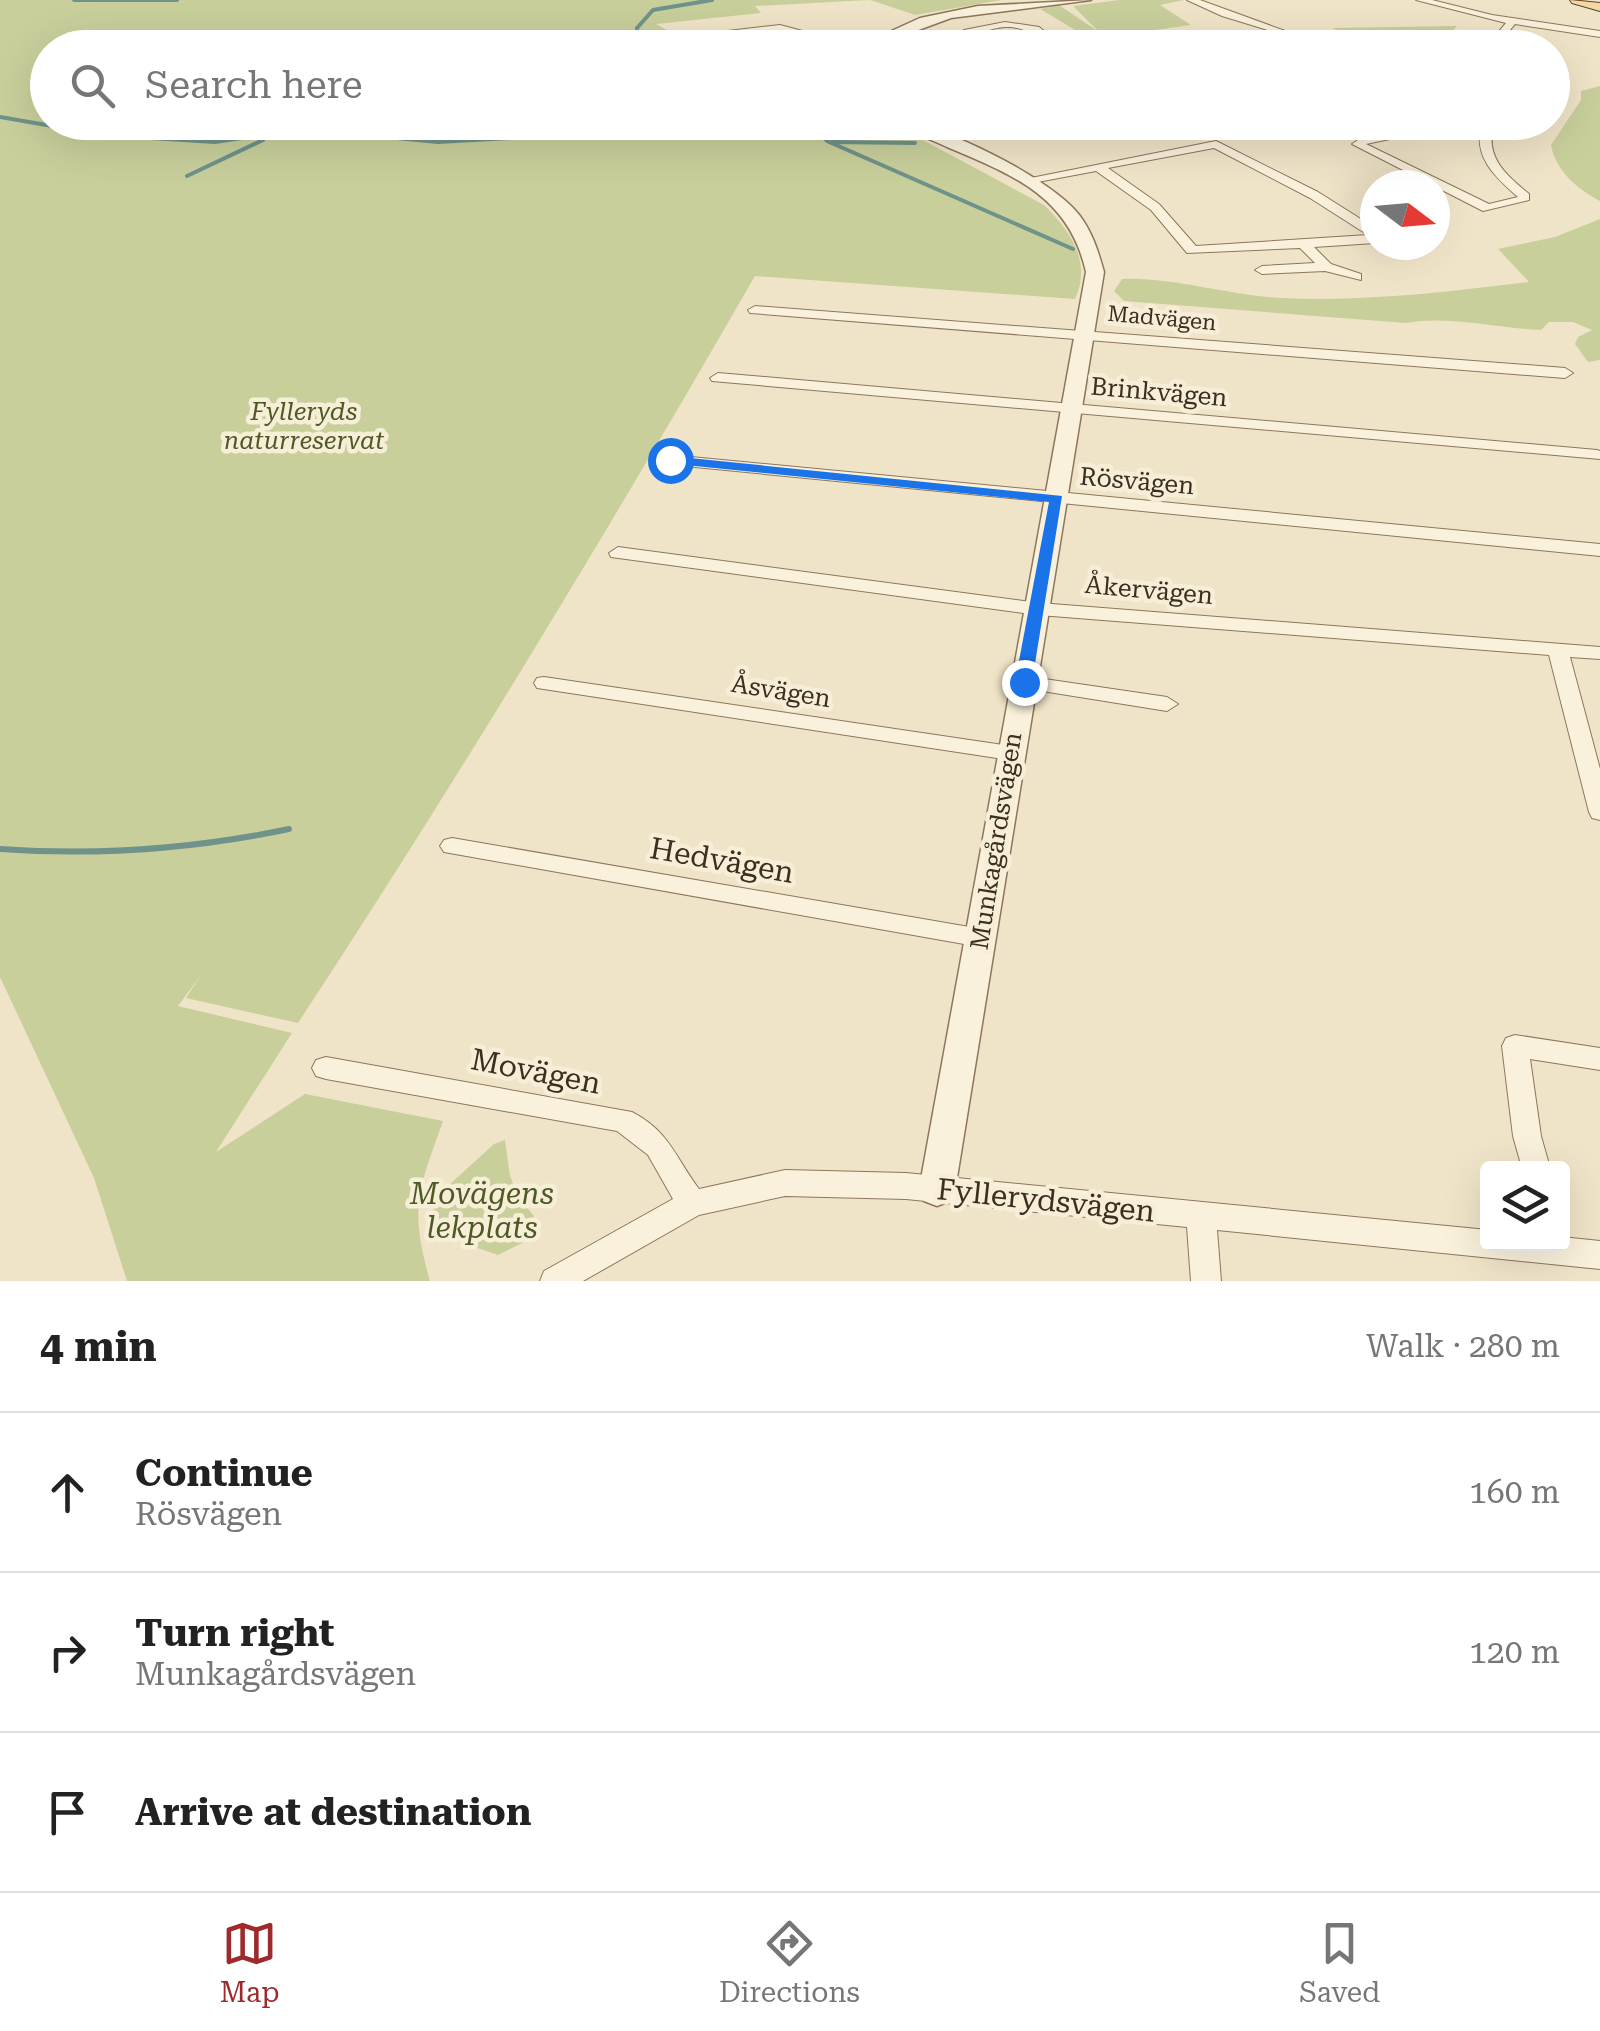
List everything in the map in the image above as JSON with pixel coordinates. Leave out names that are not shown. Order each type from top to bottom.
[{"type":"main road","points":[[1577,0],[1600,5]]},
{"type":"main road","points":[[1588,0],[1600,5]]},
{"type":"street","points":[[903,30],[947,17],[1085,0]]},
{"type":"street","points":[[1192,0],[1217,14],[1277,30]]},
{"type":"street","points":[[1421,0],[1513,22],[1600,34]]},
{"type":"street","points":[[1506,30],[1513,22]]},
{"type":"street","points":[[992,30],[1019,25],[1036,30]]},
{"type":"street","points":[[756,30],[787,30]]},
{"type":"street","name":"Munkagårdsvägen","points":[[937,1190],[1096,272],[1088,237],[1077,219],[1027,180],[942,140]]},
{"type":"street","points":[[1366,140],[1358,144],[1488,208],[1522,200],[1524,197],[1490,162],[1485,140]]},
{"type":"street","points":[[1027,180],[1216,144],[1314,195],[1360,224]]},
{"type":"street","points":[[1097,166],[1154,206],[1192,250],[1360,241]]},
{"type":"street","points":[[1304,244],[1326,267]]},
{"type":"street","points":[[1262,270],[1326,267],[1356,277]]},
{"type":"street","name":"Madvägen","points":[[755,310],[1565,373]]},
{"type":"street","name":"Brinkvägen","points":[[718,378],[1596,454]]},
{"type":"street","name":"Rösvägen","points":[[670,460],[1600,550]]},
{"type":"street","name":"Åkervägen","points":[[618,553],[1038,609],[1600,653]]},
{"type":"street","points":[[1558,650],[1600,812]]},
{"type":"street","points":[[1024,682],[1166,704]]},
{"type":"street","name":"Åsvägen","points":[[544,683],[1010,753]]},
{"type":"street","name":"Hedvägen","points":[[452,846],[980,938]]},
{"type":"street","points":[[1535,1161],[1514,1046],[1600,1059]]},
{"type":"street","name":"Movägen","points":[[326,1068],[622,1120],[646,1131],[659,1146],[693,1203]]},
{"type":"street","name":"Fyllerydsvägen","points":[[555,1281],[693,1203],[785,1183],[937,1190],[1480,1240]]},
{"type":"street","points":[[1201,1216],[1206,1281]]},
{"type":"street","name":"Fyllerydsvägen","points":[[1570,1249],[1600,1255]]},
{"type":"green space","name":"Fylleryds naturreservat","points":[[0,0],[870,0],[755,6],[761,13],[656,24],[667,30],[30,30],[30,140],[923,140],[1044,205],[1076,248],[1081,273],[1075,299],[755,276],[532,652],[298,1023],[186,998],[201,975],[178,1006],[292,1033],[216,1152],[305,1094],[443,1121],[419,1200],[420,1234],[430,1281],[127,1281],[94,1178],[0,977]]},
{"type":"green space","points":[[870,0],[1002,0],[915,15]]},
{"type":"green space","points":[[1119,0],[1184,0],[1160,5],[1191,25],[1155,30],[1097,30],[1073,6]]},
{"type":"green space","points":[[1059,5],[1096,30],[1075,30],[1040,9]]},
{"type":"green space","points":[[1457,26],[1453,30],[1332,28]]},
{"type":"green space","points":[[1600,86],[1600,201],[1569,178],[1551,145],[1554,140],[1570,140],[1570,116],[1581,100],[1581,91]]},
{"type":"green space","points":[[1600,219],[1600,360],[1588,362],[1575,344],[1578,337],[1592,330],[1573,322],[1549,322],[1541,330],[1455,321],[1406,323],[1124,301],[1114,291],[1122,279],[1142,279],[1263,297],[1344,299],[1529,282],[1498,249],[1555,237]]},
{"type":"green space","name":"Movägens lekplats","points":[[505,1140],[510,1176],[519,1198],[534,1216],[522,1243],[498,1255],[457,1241],[432,1216],[437,1196],[494,1144]]},
{"type":"waterway","points":[[74,0],[177,0]]},
{"type":"waterway","points":[[637,30],[653,10],[712,0]]},
{"type":"waterway","points":[[0,117],[30,122]]},
{"type":"waterway","points":[[183,140],[229,140]]},
{"type":"waterway","points":[[187,176],[263,140]]},
{"type":"waterway","points":[[417,140],[475,140]]},
{"type":"waterway","points":[[826,140],[1073,249]]},
{"type":"waterway","points":[[832,142],[915,143]]},
{"type":"waterway","points":[[0,849],[145,849],[289,829]]},
{"type":"route","points":[[670,460],[1057,499],[1024,682]]}]
